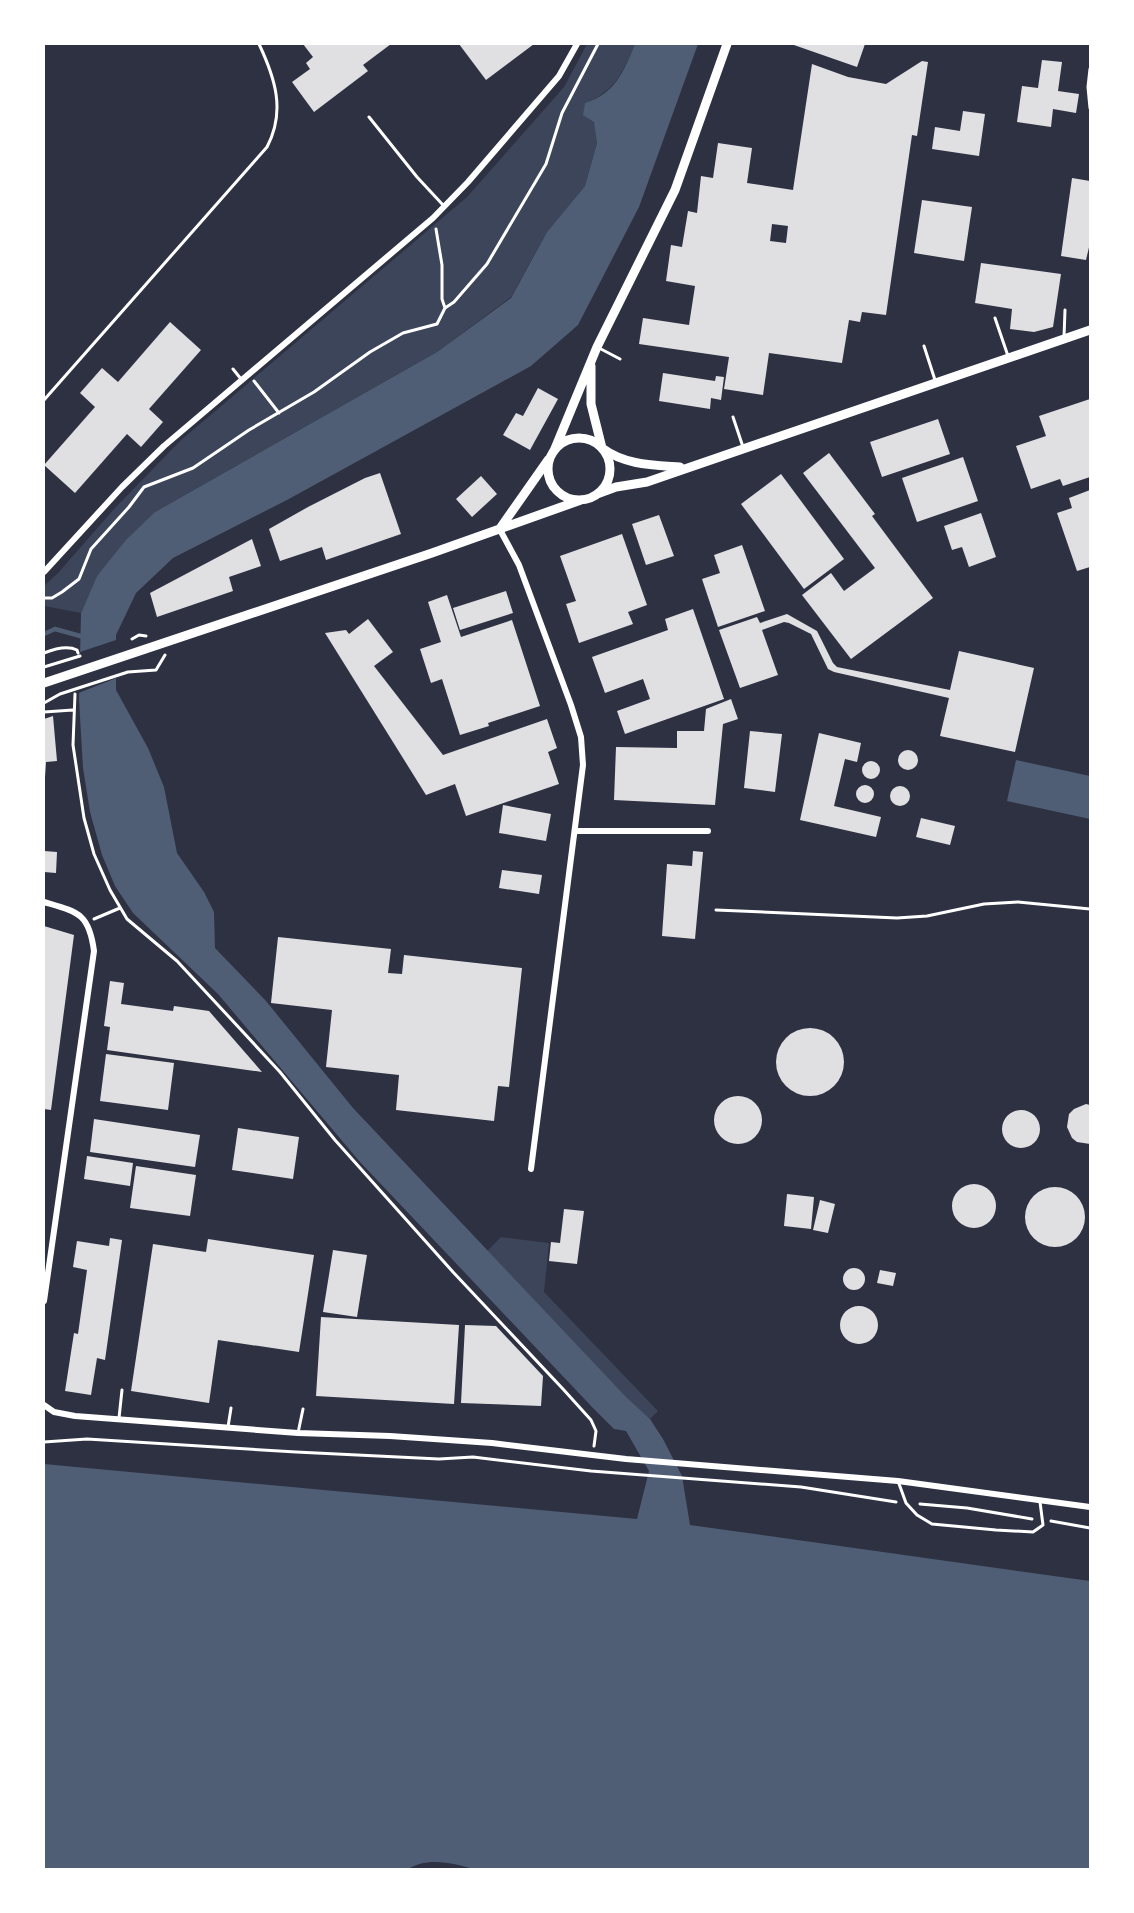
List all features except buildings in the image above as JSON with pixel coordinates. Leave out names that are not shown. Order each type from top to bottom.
[{"type":"main road","points":[[581,500],[564,496],[557,491],[548,475],[552,455],[597,347],[675,190],[726,44]]},
{"type":"main road","points":[[44,683],[437,551],[616,487],[647,482],[1090,330]]},
{"type":"main road","points":[[591,361],[591,404],[602,448],[608,459],[609,474],[603,488],[597,494]]},
{"type":"main road","points":[[500,527],[560,444],[569,439],[589,440],[611,455],[635,463],[686,467]]},
{"type":"street","points":[[44,573],[122,487],[164,446],[445,207],[560,76],[578,44]]},
{"type":"street","points":[[500,527],[519,564],[572,705],[581,737],[583,765],[531,1169]]},
{"type":"street","points":[[575,831],[708,831]]},
{"type":"street","points":[[44,902],[67,909],[84,918],[91,930],[94,951],[44,1300]]},
{"type":"street","points":[[44,1405],[54,1412],[63,1414],[119,1419],[298,1433],[492,1443],[626,1459],[898,1481],[1090,1507]]},
{"type":"lane","points":[[1090,69],[1088,87],[1090,108]]},
{"type":"lane","points":[[369,117],[417,177],[445,207]]},
{"type":"lane","points":[[1064,339],[1065,310]]},
{"type":"lane","points":[[995,318],[1009,357]]},
{"type":"lane","points":[[924,346],[936,382]]},
{"type":"lane","points":[[597,347],[620,359]]},
{"type":"lane","points":[[233,369],[242,380]]},
{"type":"lane","points":[[733,417],[744,448]]},
{"type":"lane","points":[[716,910],[897,918],[927,916],[984,904],[1018,902],[1090,909]]},
{"type":"lane","points":[[119,1419],[122,1390]]},
{"type":"lane","points":[[228,1428],[231,1408]]},
{"type":"lane","points":[[298,1433],[303,1409]]},
{"type":"lane","points":[[898,1481],[906,1503],[917,1515],[932,1524],[1033,1532],[1043,1525],[1040,1500]]},
{"type":"path","points":[[44,400],[267,147],[275,128],[278,98],[273,76],[259,44]]},
{"type":"path","points":[[44,598],[52,598],[79,579],[91,549],[144,488],[193,468],[249,429],[314,392],[370,352],[403,333],[437,324],[445,308],[454,302],[488,264],[546,164],[562,113],[598,44]]},
{"type":"path","points":[[433,218],[442,265],[442,299],[445,308]]},
{"type":"path","points":[[249,375],[279,413]]},
{"type":"path","points":[[44,652],[71,648],[77,650],[78,653]]},
{"type":"path","points":[[44,667],[69,660]]},
{"type":"path","points":[[44,703],[68,692],[122,674],[156,670],[158,667]]},
{"type":"path","points":[[75,694],[73,744],[84,818],[94,854],[110,890],[127,919],[177,962],[238,1025],[280,1072],[335,1140],[591,1420],[596,1431],[591,1471]]},
{"type":"path","points":[[44,712],[73,710]]},
{"type":"path","points":[[86,923],[120,908]]},
{"type":"path","points":[[44,1442],[87,1439],[439,1459],[473,1457],[591,1471],[801,1487],[906,1503],[967,1508],[1090,1528]]},
{"type":"shaded area","points":[[587,44],[635,44],[624,69],[614,83],[593,100],[597,143],[585,186],[547,232],[511,297],[437,352],[155,512],[97,576],[81,613],[44,606],[44,586],[180,441],[467,197],[564,87]]},
{"type":"shaded area","points":[[635,44],[698,44],[639,207],[578,325],[531,366],[287,500],[173,558],[136,593],[116,635],[116,690],[148,748],[164,787],[177,853],[204,892],[214,912],[215,948],[266,1001],[353,1108],[627,1398],[650,1419],[682,1476],[690,1525],[1090,1581],[1090,1869],[476,1870],[450,1863],[432,1862],[407,1870],[44,1869],[44,1464],[637,1519],[649,1471],[626,1431],[614,1429],[592,1407],[360,1162],[218,994],[133,913],[115,886],[102,855],[90,812],[83,768],[79,700],[81,613],[97,576],[126,540],[155,512],[437,352],[511,298],[547,232],[585,186],[597,143],[594,122],[583,115],[585,103],[604,94],[617,80]]},
{"type":"shaded area","points":[[1016,760],[1090,776],[1090,819],[1007,801]]},
{"type":"shaded area","points":[[501,1237],[549,1243],[544,1292],[658,1411],[650,1419],[627,1399],[487,1251]]},
{"type":"pier","points":[[119,639],[119,677],[76,694],[77,653]]},
{"type":"waterway","points":[[44,634],[55,629],[84,637]]}]
